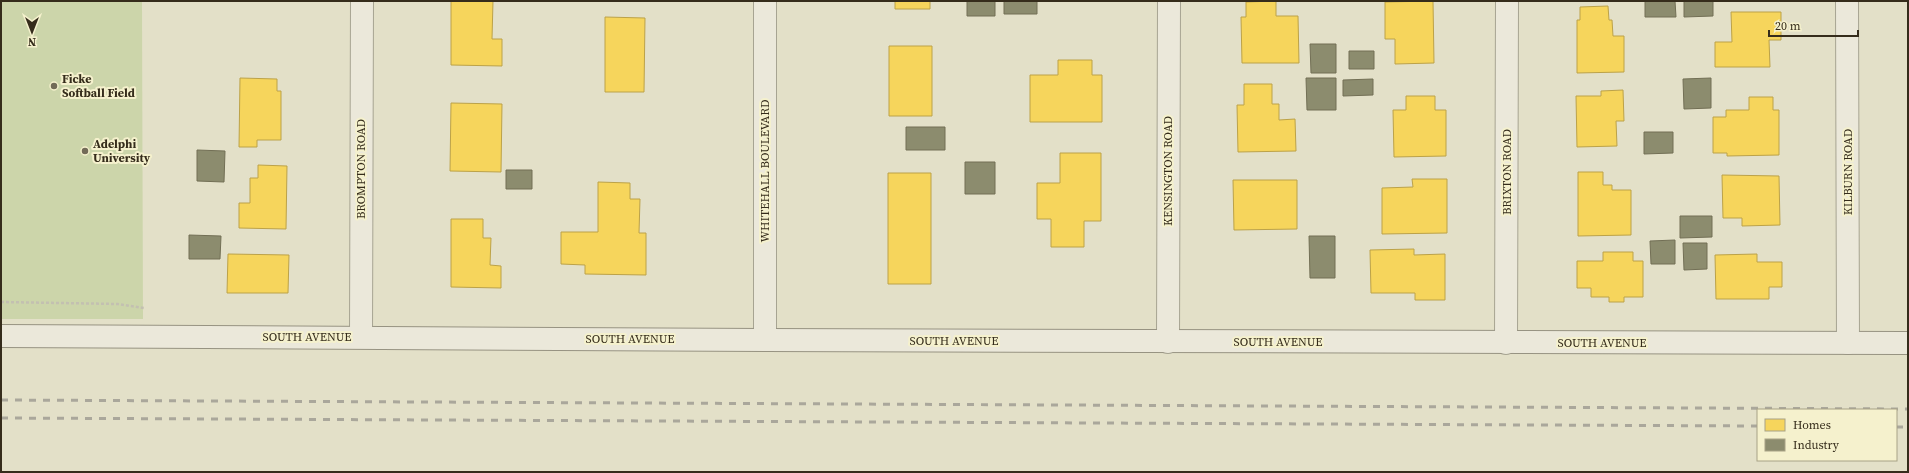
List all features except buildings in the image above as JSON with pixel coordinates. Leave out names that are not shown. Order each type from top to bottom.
[{"type":"street","name":"BROMPTON ROAD","points":[[361,337],[362,1]]},
{"type":"street","name":"WHITEHALL BOULEVARD","points":[[765,1],[765,340]]},
{"type":"street","name":"KENSINGTON ROAD","points":[[1168,342],[1169,1]]},
{"type":"street","name":"BRIXTON ROAD","points":[[1506,343],[1507,1]]},
{"type":"street","name":"KILBURN ROAD","points":[[1847,1],[1848,343]]},
{"type":"street","name":"SOUTH AVENUE","points":[[1,336],[1168,342],[1908,343]]},
{"type":"path","points":[[1,302],[118,304],[148,309]]},
{"type":"green space","name":"Adelphi University","points":[[1,1],[142,1],[143,319],[1,319]]},
{"type":"railway","points":[[1,400],[1908,409]]},
{"type":"railway","points":[[1,418],[1757,426]]},
{"type":"railway","points":[[1897,427],[1908,427]]},
{"type":"place","name":"Ficke Softball Field","points":[[54,86]]},
{"type":"place","name":"Adelphi University","points":[[85,151]]}]
